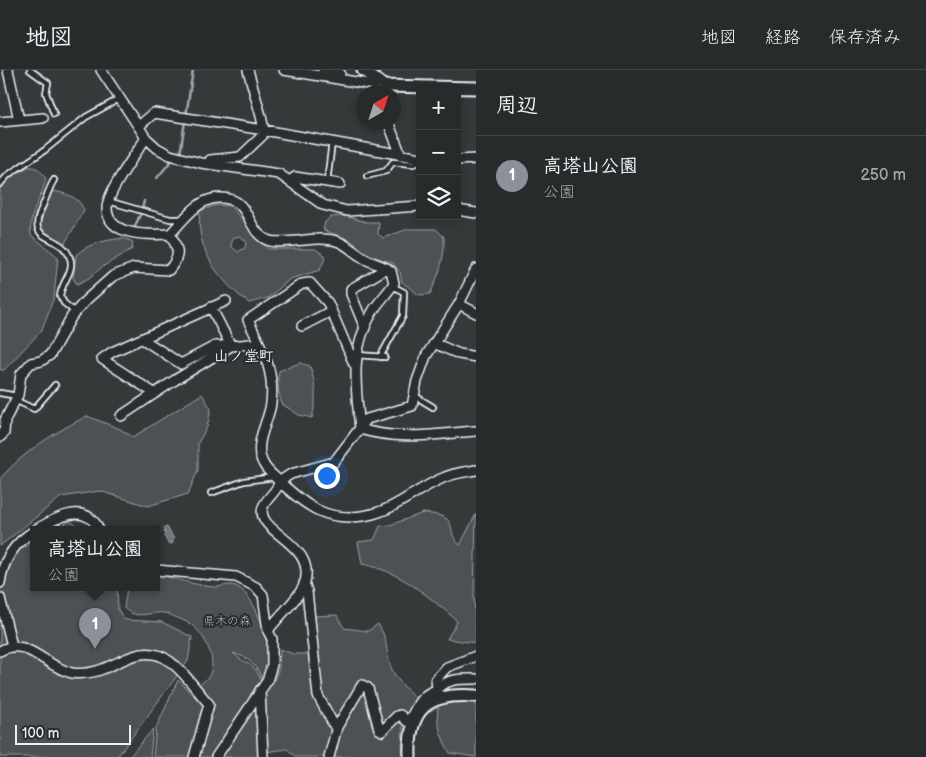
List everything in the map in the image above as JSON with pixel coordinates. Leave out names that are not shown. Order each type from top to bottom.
[{"type":"street","points":[[8,70],[19,120]]},
{"type":"street","points":[[101,70],[146,138],[170,155],[201,163],[279,174],[291,180],[322,205],[347,211],[416,206]]},
{"type":"street","points":[[201,163],[240,157],[262,136],[264,130],[248,70]]},
{"type":"street","points":[[284,70],[369,85]]},
{"type":"street","points":[[324,70],[372,85]]},
{"type":"street","points":[[363,70],[374,85]]},
{"type":"street","points":[[401,86],[476,88]]},
{"type":"street","points":[[139,126],[154,113],[264,130],[401,154],[416,159]]},
{"type":"street","points":[[0,122],[44,118]]},
{"type":"street","points":[[391,130],[401,154]]},
{"type":"street","points":[[146,138],[127,166],[108,201],[106,207],[109,219],[116,226],[145,236],[170,234],[196,205],[206,201],[228,199],[244,209],[254,228],[260,235],[271,241],[336,240],[351,247],[363,258],[387,268],[393,275],[394,283],[374,310],[365,328],[355,360],[360,429]]},
{"type":"street","points":[[461,160],[476,159]]},
{"type":"street","points":[[291,180],[295,177],[340,184]]},
{"type":"street","points":[[461,211],[476,213]]},
{"type":"street","points":[[0,437],[4,433],[5,420],[16,398],[21,374],[31,363],[41,361],[50,355],[75,312],[113,276],[134,268],[169,270],[177,260],[178,250],[170,234]]},
{"type":"street","points":[[365,328],[351,294],[351,289],[387,268]]},
{"type":"street","points":[[277,479],[334,462],[367,419],[412,406],[417,381],[426,356],[436,344],[459,304],[476,269]]},
{"type":"street","points":[[355,360],[331,311],[318,290],[310,283],[302,284],[248,320],[270,366],[271,403],[260,442],[260,454],[267,471],[306,505],[326,514],[352,516],[386,509],[402,503],[442,478],[476,470]]},
{"type":"street","points":[[154,394],[102,359],[112,352],[226,301]]},
{"type":"street","points":[[459,304],[476,313]]},
{"type":"street","points":[[211,307],[231,346]]},
{"type":"street","points":[[302,326],[331,311]]},
{"type":"street","points":[[144,340],[181,364],[215,346],[259,343]]},
{"type":"street","points":[[436,344],[458,354],[476,357]]},
{"type":"street","points":[[121,416],[231,346]]},
{"type":"street","points":[[360,429],[386,436],[404,437],[476,431]]},
{"type":"street","points":[[268,631],[303,587],[304,582],[305,562],[297,548],[268,524],[263,515],[263,506],[277,490],[277,479]]},
{"type":"street","points":[[43,526],[59,517],[78,513],[89,518],[96,526]]},
{"type":"street","points":[[0,583],[2,567],[11,552],[22,538],[30,533]]},
{"type":"street","points":[[160,570],[198,572],[245,580],[263,595],[268,631],[272,639],[272,665],[267,681],[216,757]]},
{"type":"street","points":[[304,582],[307,591],[318,696],[336,729]]},
{"type":"street","points":[[0,598],[12,646]]},
{"type":"street","points":[[0,651],[12,646],[21,646],[59,670],[74,673],[94,673],[131,656],[153,654],[176,665],[209,704],[194,757]]},
{"type":"street","points":[[438,693],[436,679],[447,667],[476,656]]},
{"type":"street","points":[[410,757],[410,735],[413,724],[424,707],[451,680],[476,679]]},
{"type":"street","points":[[329,757],[336,729],[362,685],[368,688],[379,729],[382,731],[397,716],[408,722],[415,705],[423,695],[433,691],[476,696]]},
{"type":"street","points":[[260,690],[263,757]]},
{"type":"lane","points":[[30,70],[48,83],[46,93],[54,114]]},
{"type":"lane","points":[[0,184],[86,117],[119,99]]},
{"type":"lane","points":[[327,182],[332,142]]},
{"type":"lane","points":[[368,176],[386,171],[393,162],[413,164],[416,162]]},
{"type":"lane","points":[[54,180],[37,215],[36,225],[39,232],[65,250],[70,257],[70,270],[60,296],[64,303],[75,312]]},
{"type":"lane","points":[[108,201],[170,219],[184,219]]},
{"type":"lane","points":[[355,360],[383,357],[403,316],[404,292],[392,286]]},
{"type":"lane","points":[[0,392],[16,398],[34,409],[55,385]]},
{"type":"lane","points":[[415,396],[433,407]]},
{"type":"lane","points":[[211,493],[244,481],[277,479]]},
{"type":"green space","points":[[28,167],[34,167],[39,170],[46,179],[33,213],[31,235],[58,257],[54,297],[42,330],[4,370],[0,370],[0,188],[10,177]]},
{"type":"green space","points":[[53,191],[75,199],[82,205],[84,210],[65,243],[56,241],[48,236],[40,224],[42,214]]},
{"type":"green space","points":[[216,205],[230,206],[268,249],[315,249],[326,256],[320,270],[290,279],[268,298],[249,303],[228,285],[211,263],[201,238],[199,225],[200,211]],"holes":[[[239,236],[246,241],[245,248],[238,252],[231,246],[233,238]]]},
{"type":"green space","points":[[345,216],[366,222],[379,222],[378,234],[383,238],[408,229],[436,229],[444,237],[444,252],[439,273],[430,294],[419,295],[402,282],[400,272],[393,263],[369,255],[350,240],[323,230],[325,222],[331,217]]},
{"type":"green space","points":[[124,238],[133,242],[132,249],[77,284],[73,278],[76,255],[92,245]]},
{"type":"green space","points":[[300,363],[310,366],[314,380],[315,404],[312,418],[299,415],[282,404],[280,395],[278,384],[279,371]]},
{"type":"green space","points":[[202,394],[211,409],[207,427],[198,443],[198,470],[188,494],[148,506],[100,491],[61,497],[0,546],[0,479],[29,451],[87,416],[120,429],[133,437]]},
{"type":"green space","points":[[423,513],[444,517],[448,520],[455,539],[460,545],[476,514],[474,596],[476,643],[447,639],[457,622],[455,619],[401,578],[376,567],[362,564],[358,542],[374,540],[380,526],[390,525]]},
{"type":"green space","points":[[70,521],[77,526],[61,526]]},
{"type":"green space","points":[[30,544],[30,591],[117,591],[118,610],[125,620],[162,622],[192,637],[188,661],[117,757],[0,757],[0,559]]},
{"type":"green space","name":"県木の森","points":[[160,575],[206,586],[236,586],[252,602],[264,629],[267,644],[267,670],[262,680],[258,670],[252,663],[233,653],[255,670],[261,681],[251,693],[247,705],[213,757],[197,757],[213,703],[197,686],[208,677],[212,663],[209,649],[201,635],[192,625],[168,614],[140,615],[129,612],[124,608],[127,591],[160,591]]},
{"type":"green space","points":[[337,615],[344,628],[368,631],[378,624],[385,638],[393,672],[404,687],[417,699],[408,717],[397,710],[389,717],[384,726],[373,691],[367,682],[359,682],[337,720],[321,691],[315,616]]},
{"type":"green space","points":[[280,649],[293,654],[309,654],[316,699],[331,725],[326,757],[296,757],[287,749],[265,752],[264,694],[273,683],[279,668]]},
{"type":"green space","points":[[178,680],[203,705],[189,757],[153,757],[156,728]]},
{"type":"green space","points":[[364,691],[371,722],[377,732],[382,736],[397,721],[403,725],[402,757],[333,757],[336,736]]},
{"type":"green space","points":[[259,698],[260,757],[220,757]]},
{"type":"green space","points":[[449,700],[476,701],[476,757],[450,753],[444,742],[437,716],[439,704]]},
{"type":"green space","points":[[153,729],[150,757],[129,757]]},
{"type":"shaded area","points":[[164,527],[167,527],[174,539],[172,544],[168,543],[165,538]]},
{"type":"waterway","points":[[186,116],[193,70]]},
{"type":"waterway","points":[[180,155],[185,121]]},
{"type":"waterway","points":[[157,178],[172,160]]},
{"type":"waterway","points":[[142,209],[144,201]]},
{"type":"waterway","points":[[134,228],[141,213]]},
{"type":"place","name":"高塔山公園","points":[[95,649]]},
{"type":"district","name":"山ノ堂町","points":[[244,356]]}]
